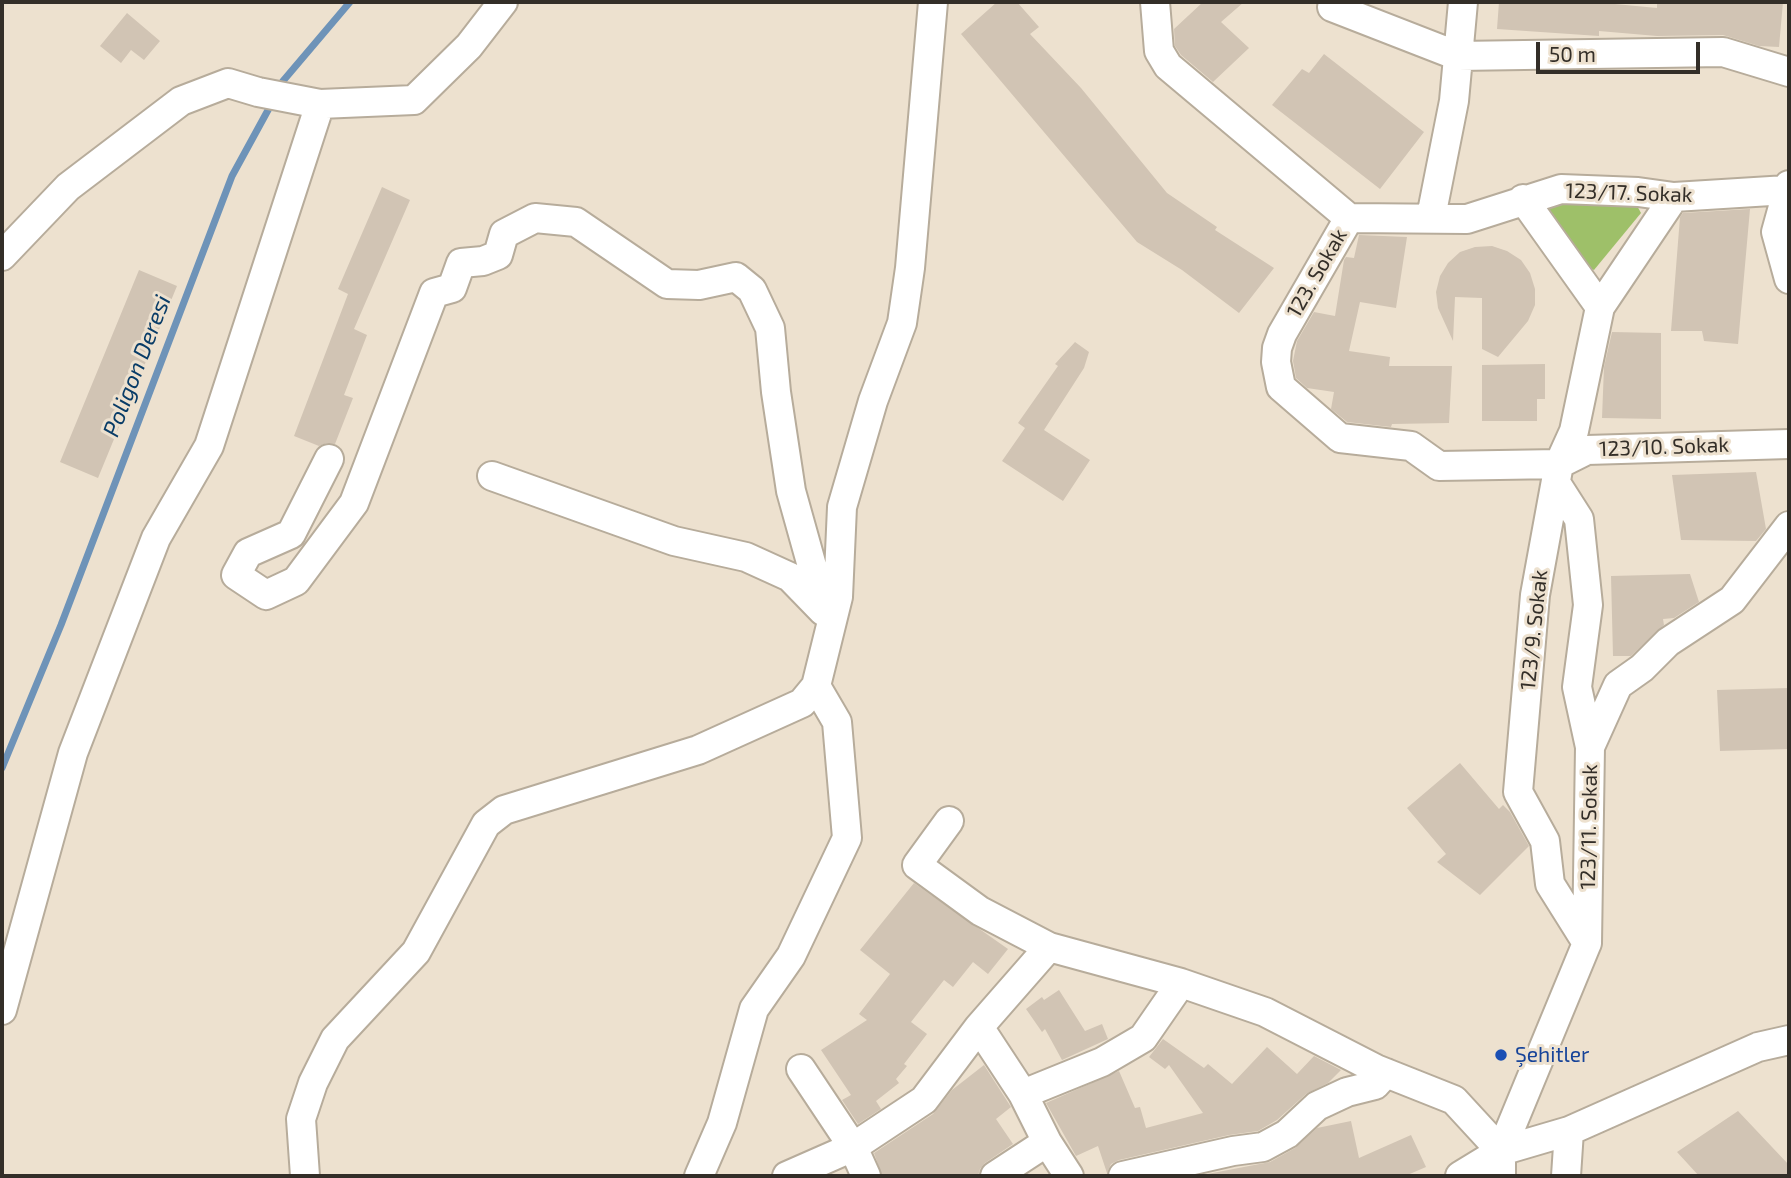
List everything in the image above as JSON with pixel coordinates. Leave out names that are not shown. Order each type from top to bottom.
[{"type":"street","points":[[2,256],[68,187],[181,101],[228,83],[320,104],[414,100],[469,46],[503,2]]},
{"type":"street","points":[[305,1176],[302,1119],[313,1083],[335,1039],[416,952],[486,824],[504,810],[698,750],[802,703],[816,686],[835,609],[842,507],[873,401],[902,323],[933,2]]},
{"type":"street","name":"123. Sokak","points":[[1155,2],[1159,51],[1168,66],[1349,218],[1282,334],[1276,362],[1281,387],[1340,438]]},
{"type":"street","points":[[1431,217],[1454,101],[1463,2]]},
{"type":"street","points":[[1334,5],[1458,56],[1723,52],[1789,72]]},
{"type":"street","points":[[2,1010],[73,753],[156,538],[209,446],[320,104]]},
{"type":"street","points":[[1788,188],[1776,232],[1789,279]]},
{"type":"street","name":"123/17. Sokak","points":[[1349,218],[1467,219],[1561,189],[1638,192],[1674,197],[1788,188]]},
{"type":"street","name":"123/9. Sokak","points":[[1587,943],[1550,884],[1545,841],[1518,792],[1535,595],[1558,473],[1574,431],[1600,307],[1674,197]]},
{"type":"street","points":[[1523,199],[1600,307]]},
{"type":"street","points":[[329,460],[291,534],[248,553],[236,575],[266,595],[296,581],[354,503],[434,293],[452,288],[461,263],[482,261],[498,255],[504,234],[535,218],[576,222],[667,284],[699,285],[736,277],[752,290],[770,328],[775,392],[791,491],[817,584],[835,609]]},
{"type":"street","name":"123/10. Sokak","points":[[1340,438],[1411,446],[1439,466],[1558,473],[1587,450],[1789,444]]},
{"type":"street","points":[[1558,473],[1579,519],[1588,605],[1577,687],[1590,747]]},
{"type":"street","points":[[492,476],[674,541],[746,557],[790,577],[835,609]]},
{"type":"street","name":"123/11. Sokak","points":[[1501,1164],[1587,943],[1590,747],[1618,685],[1642,668],[1668,642],[1732,600],[1789,526]]},
{"type":"street","points":[[699,1176],[722,1123],[754,1009],[791,956],[847,838],[837,722],[816,686]]},
{"type":"street","points":[[949,821],[917,865],[980,911],[1049,947],[1181,983],[1265,1012],[1386,1073],[1454,1100],[1501,1164]]},
{"type":"street","points":[[787,1176],[853,1147],[924,1100],[979,1027],[1049,947]]},
{"type":"street","points":[[1023,1094],[1102,1062],[1143,1038],[1181,983]]},
{"type":"street","points":[[979,1027],[1023,1094],[1047,1142],[1069,1176]]},
{"type":"street","points":[[1460,1176],[1501,1164],[1758,1047],[1789,1040]]},
{"type":"street","points":[[801,1069],[853,1147],[866,1176]]},
{"type":"street","points":[[1123,1176],[1233,1151],[1263,1147],[1287,1133],[1317,1106],[1347,1092],[1375,1085],[1386,1073]]},
{"type":"street","points":[[1566,1176],[1569,1131]]},
{"type":"street","points":[[995,1176],[1047,1142]]},
{"type":"green space","points":[[1555,198],[1635,202],[1641,213],[1594,270],[1584,266],[1542,207]]},
{"type":"building","points":[[997,2],[1017,2],[1039,27],[1030,34],[1081,88],[1167,193],[1217,227],[1215,230],[1274,268],[1239,313],[1182,270],[1137,242],[961,34]]},
{"type":"building","points":[[1203,2],[1244,2],[1221,22],[1249,48],[1213,82],[1181,55],[1175,46],[1174,29]]},
{"type":"building","points":[[1499,2],[1594,2],[1657,8],[1657,2],[1783,2],[1779,47],[1759,46],[1723,35],[1657,36],[1599,31],[1599,36],[1497,29]]},
{"type":"building","points":[[127,13],[160,41],[144,60],[131,50],[121,63],[100,46]]},
{"type":"building","points":[[1324,54],[1424,132],[1380,189],[1272,105],[1302,69],[1309,73]]},
{"type":"building","points":[[382,187],[410,200],[354,329],[367,335],[344,395],[353,398],[335,444],[319,446],[294,436],[348,294],[338,289]]},
{"type":"building","points":[[1750,209],[1738,344],[1704,341],[1702,331],[1671,331],[1680,217],[1683,213]]},
{"type":"building","points":[[1359,235],[1407,237],[1396,308],[1360,302],[1349,351],[1390,357],[1389,366],[1452,366],[1449,423],[1392,424],[1391,427],[1347,422],[1331,409],[1334,392],[1307,388],[1296,378],[1293,361],[1297,341],[1314,312],[1335,316],[1344,260],[1346,257],[1354,258]]},
{"type":"building","points":[[1492,246],[1521,260],[1530,273],[1535,289],[1535,305],[1528,321],[1498,357],[1482,349],[1482,298],[1455,297],[1453,341],[1438,308],[1436,292],[1440,276],[1448,263],[1460,252],[1475,247]]},
{"type":"building","points":[[139,270],[177,286],[98,478],[60,462]]},
{"type":"building","points":[[1612,332],[1661,333],[1661,419],[1602,418],[1604,367]]},
{"type":"building","points":[[1075,342],[1089,352],[1084,368],[1044,430],[1090,460],[1063,501],[1002,461],[1025,428],[1018,423],[1058,366],[1055,364]]},
{"type":"building","points":[[1545,364],[1545,399],[1537,399],[1537,421],[1482,421],[1482,365]]},
{"type":"building","points":[[1756,472],[1766,529],[1756,541],[1681,540],[1672,475]]},
{"type":"building","points":[[1690,574],[1699,602],[1674,618],[1663,619],[1664,625],[1631,656],[1613,656],[1611,576]]},
{"type":"building","points":[[1789,688],[1789,749],[1720,751],[1717,690]]},
{"type":"building","points":[[1460,763],[1499,809],[1503,805],[1510,812],[1529,846],[1480,895],[1437,862],[1446,854],[1407,808]]},
{"type":"building","points":[[914,883],[1008,949],[988,974],[973,962],[953,987],[944,980],[911,1022],[927,1034],[904,1064],[907,1066],[896,1079],[899,1083],[876,1101],[881,1109],[858,1124],[842,1100],[851,1095],[821,1050],[867,1020],[859,1014],[890,974],[860,950]]},
{"type":"building","points":[[1059,990],[1085,1031],[1102,1024],[1108,1039],[1062,1060],[1045,1029],[1042,1032],[1026,1009],[1042,997],[1044,1000]]},
{"type":"building","points":[[1163,1039],[1204,1068],[1208,1064],[1232,1084],[1267,1047],[1297,1074],[1314,1056],[1341,1070],[1328,1083],[1306,1094],[1277,1120],[1258,1131],[1119,1160],[1111,1164],[1107,1173],[1098,1146],[1076,1156],[1046,1103],[1119,1071],[1135,1108],[1140,1107],[1146,1128],[1203,1113],[1169,1065],[1165,1069],[1149,1057]]},
{"type":"building","points":[[984,1065],[1011,1107],[996,1119],[1013,1144],[985,1163],[978,1176],[882,1176],[874,1153],[933,1114],[952,1090]]},
{"type":"building","points":[[1738,1111],[1789,1165],[1789,1176],[1699,1176],[1677,1152]]},
{"type":"building","points":[[1351,1121],[1359,1158],[1411,1135],[1426,1167],[1405,1176],[1197,1176],[1270,1162],[1295,1148],[1317,1128]]},
{"type":"waterway","name":"Poligon Deresi","points":[[278,90],[350,2]]},
{"type":"waterway","name":"Poligon Deresi","points":[[2,768],[61,625],[232,176],[273,101]]},
{"type":"place","name":"Şehitler","points":[[1501,1055]]}]
